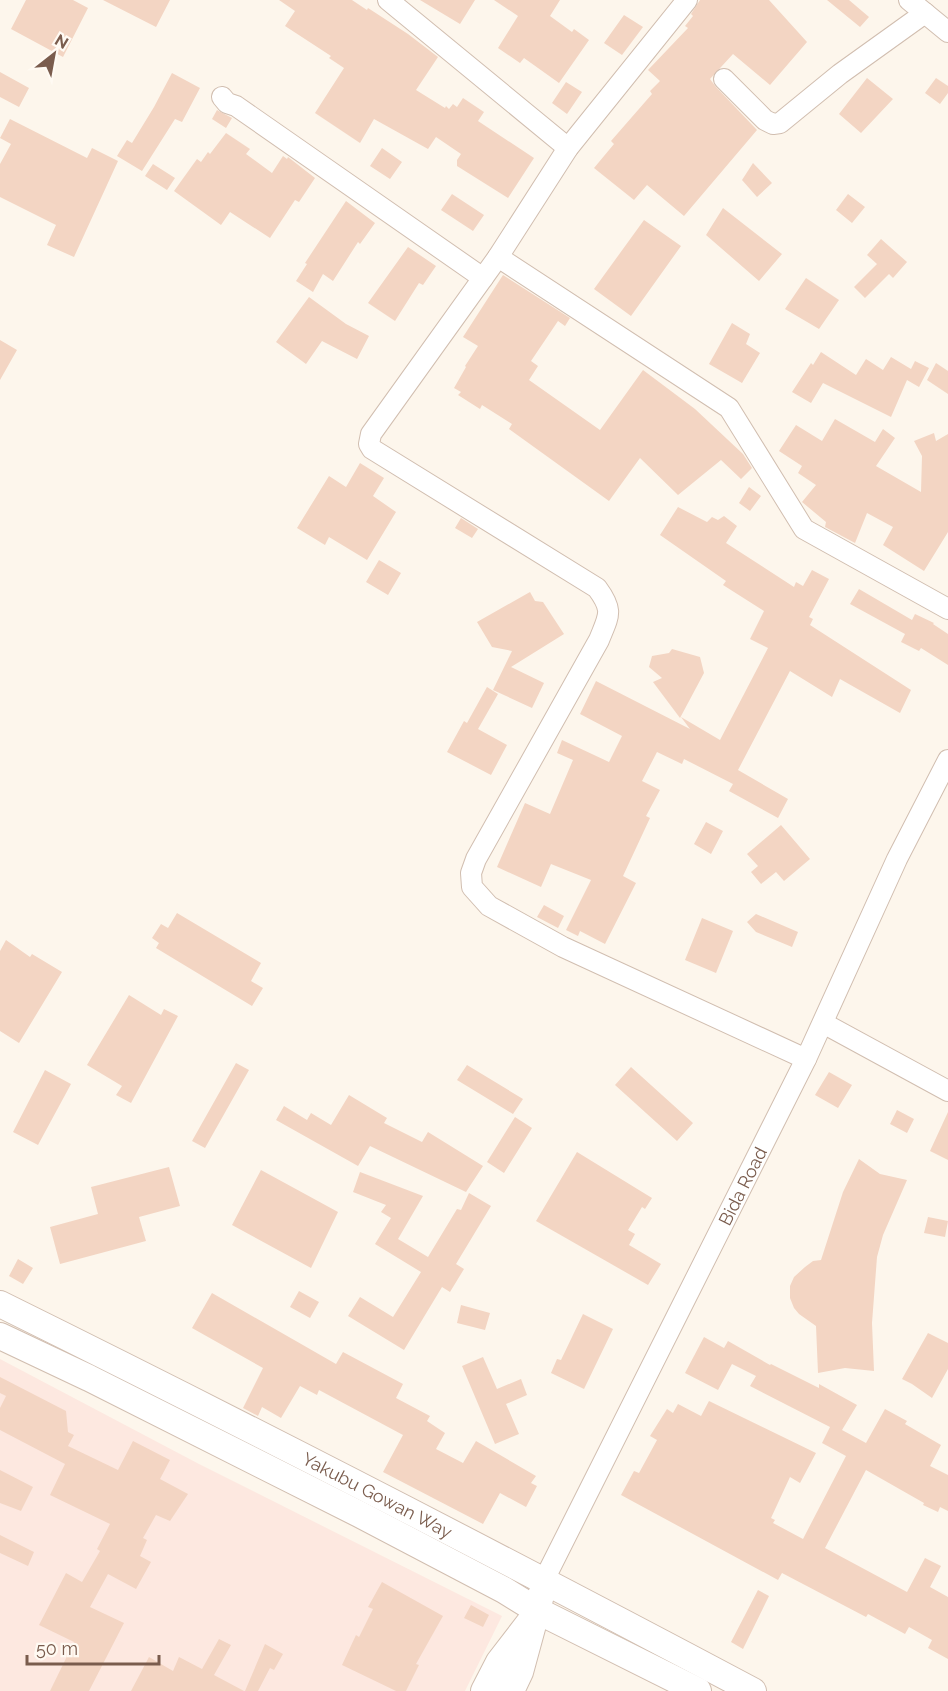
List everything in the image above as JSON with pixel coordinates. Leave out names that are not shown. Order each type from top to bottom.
[{"type":"street","points":[[388,0],[568,148]]},
{"type":"street","points":[[687,0],[568,148],[498,257],[371,434],[369,444],[372,449],[597,588],[607,602],[609,614],[599,640],[476,859],[471,873],[472,887],[489,906],[563,947],[806,1059]]},
{"type":"street","points":[[909,0],[948,32]]},
{"type":"street","points":[[724,79],[765,120],[773,124],[780,123],[840,74],[925,13]]},
{"type":"street","points":[[222,98],[483,278]]},
{"type":"street","points":[[498,257],[729,408],[804,529],[948,609]]},
{"type":"street","name":"Bida Road","points":[[511,1691],[520,1672],[538,1611],[544,1580],[806,1059],[897,859],[948,760]]},
{"type":"street","points":[[823,1023],[948,1091]]},
{"type":"street","name":"Yakubu Gowan Way","points":[[0,1304],[544,1580],[753,1691]]},
{"type":"street","name":"Yakubu Gowan Way","points":[[0,1336],[89,1378],[359,1514],[504,1590],[538,1611],[698,1691]]},
{"type":"street","name":"Bida Road","points":[[484,1691],[499,1662],[538,1611]]},
{"type":"shaded area","points":[[0,1359],[199,1464],[502,1616],[465,1691],[0,1691]]},
{"type":"building","points":[[26,0],[73,0],[88,8],[63,57],[11,29]]},
{"type":"building","points":[[103,0],[170,0],[156,27]]},
{"type":"building","points":[[279,0],[352,0],[408,34],[438,57],[416,90],[449,109],[453,104],[457,107],[463,98],[484,112],[478,121],[534,158],[508,198],[457,166],[457,160],[461,154],[436,137],[428,149],[374,119],[360,143],[315,113],[344,68],[329,58],[331,56],[285,26],[295,11]]},
{"type":"building","points":[[420,0],[475,0],[460,24]]},
{"type":"building","points":[[494,0],[560,0],[550,16],[572,32],[574,29],[589,40],[559,83],[524,58],[520,63],[498,48],[518,16]]},
{"type":"building","points":[[700,0],[769,0],[807,42],[770,85],[733,54],[710,79],[757,130],[684,216],[647,185],[634,200],[594,168],[614,144],[611,141],[652,94],[650,91],[660,81],[648,70],[688,28],[685,26],[693,16],[691,14]]},
{"type":"building","points":[[827,0],[849,0],[869,17],[860,27]]},
{"type":"building","points":[[624,15],[643,27],[622,55],[604,43]]},
{"type":"building","points":[[0,72],[29,88],[19,107],[0,97]]},
{"type":"building","points":[[172,73],[200,88],[182,122],[175,119],[142,171],[117,156],[127,140],[132,143]]},
{"type":"building","points":[[867,78],[893,99],[861,133],[839,114]]},
{"type":"building","points":[[936,78],[948,86],[948,93],[940,104],[925,93]]},
{"type":"building","points":[[566,82],[582,92],[567,114],[552,103]]},
{"type":"building","points":[[217,110],[232,118],[226,128],[212,119]]},
{"type":"building","points":[[10,119],[87,158],[92,148],[118,161],[74,257],[47,245],[56,225],[0,197],[0,164],[11,144],[0,138]]},
{"type":"building","points":[[226,133],[250,149],[246,154],[272,173],[283,156],[287,159],[288,157],[315,178],[299,202],[295,200],[270,238],[230,212],[221,225],[174,191],[197,159],[201,162],[208,152],[210,154]]},
{"type":"building","points":[[382,148],[402,162],[390,179],[370,166]]},
{"type":"building","points":[[753,163],[772,183],[757,197],[742,180]]},
{"type":"building","points":[[153,164],[175,178],[167,190],[145,176]]},
{"type":"building","points":[[452,194],[484,215],[473,231],[441,210]]},
{"type":"building","points":[[848,194],[865,207],[852,223],[836,210]]},
{"type":"building","points":[[346,201],[375,223],[360,244],[358,242],[333,281],[323,274],[313,292],[296,281],[307,264],[305,263]]},
{"type":"building","points":[[723,208],[782,254],[759,281],[706,235]]},
{"type":"building","points":[[644,220],[681,246],[631,316],[594,289]]},
{"type":"building","points":[[881,239],[907,262],[893,278],[889,274],[865,298],[854,287],[877,264],[867,255]]},
{"type":"building","points":[[408,247],[436,266],[423,285],[419,283],[395,321],[368,303]]},
{"type":"building","points":[[503,275],[570,318],[565,326],[558,321],[531,361],[538,366],[529,380],[600,430],[643,370],[695,409],[743,454],[752,468],[741,479],[721,460],[678,495],[640,458],[609,501],[509,429],[512,424],[482,405],[480,409],[458,395],[461,392],[454,388],[478,346],[463,337]]},
{"type":"building","points":[[806,278],[839,300],[819,329],[785,309]]},
{"type":"building","points":[[309,297],[346,324],[369,336],[357,359],[322,341],[306,364],[276,342]]},
{"type":"building","points":[[732,323],[750,334],[746,344],[760,353],[742,383],[709,364]]},
{"type":"building","points":[[0,340],[17,350],[0,380]]},
{"type":"building","points":[[821,352],[856,375],[866,359],[883,370],[891,357],[911,369],[915,361],[929,368],[919,387],[907,380],[891,417],[823,383],[811,403],[792,392]]},
{"type":"building","points":[[936,363],[948,371],[948,394],[927,380]]},
{"type":"building","points":[[835,419],[875,442],[883,429],[895,438],[876,466],[921,492],[922,456],[914,441],[934,433],[936,441],[948,434],[948,532],[924,571],[883,545],[893,527],[867,513],[855,543],[825,527],[826,522],[802,502],[816,485],[798,473],[802,466],[779,451],[796,425],[822,441]]},
{"type":"building","points":[[360,463],[384,478],[373,496],[396,512],[367,560],[329,537],[325,545],[297,528],[329,476],[346,487]]},
{"type":"building","points":[[749,487],[761,496],[750,511],[739,503]]},
{"type":"building","points":[[678,507],[707,522],[712,517],[718,520],[724,516],[737,526],[726,543],[794,587],[796,582],[803,586],[812,570],[829,579],[809,617],[813,619],[810,625],[911,690],[900,713],[840,679],[832,697],[790,671],[738,770],[788,799],[778,818],[729,791],[733,784],[684,759],[682,764],[657,752],[642,781],[660,790],[646,816],[650,818],[623,876],[636,883],[605,944],[580,931],[578,936],[566,930],[591,880],[551,864],[541,887],[497,867],[525,803],[550,814],[573,760],[557,753],[562,740],[609,762],[622,736],[580,714],[596,681],[690,729],[681,717],[720,740],[768,648],[750,639],[764,611],[723,585],[726,581],[660,535]]},
{"type":"building","points":[[461,518],[478,529],[472,538],[455,528]]},
{"type":"building","points":[[379,560],[401,573],[388,595],[366,582]]},
{"type":"building","points":[[859,589],[912,620],[915,614],[934,623],[948,634],[948,665],[921,648],[919,651],[901,642],[905,634],[850,604]]},
{"type":"building","points":[[530,592],[535,601],[543,602],[564,634],[511,667],[544,683],[532,708],[493,690],[512,651],[492,647],[477,622]]},
{"type":"building","points":[[672,649],[700,657],[704,673],[680,718],[653,682],[662,678],[649,667],[652,656],[669,653]]},
{"type":"building","points":[[487,687],[498,694],[478,729],[507,745],[491,775],[447,752],[464,721],[467,723]]},
{"type":"building","points":[[706,822],[723,831],[711,854],[694,844]]},
{"type":"building","points":[[781,825],[810,859],[784,881],[776,872],[761,884],[751,872],[758,866],[747,854]]},
{"type":"building","points":[[544,905],[564,916],[558,928],[537,917]]},
{"type":"building","points":[[177,913],[261,963],[251,981],[263,988],[252,1006],[156,948],[159,943],[152,938],[161,924],[168,928]]},
{"type":"building","points":[[756,914],[798,932],[792,947],[756,932],[747,922]]},
{"type":"building","points":[[702,918],[733,931],[716,973],[685,960]]},
{"type":"building","points":[[6,940],[30,957],[32,954],[62,972],[19,1043],[0,1031],[0,951]]},
{"type":"building","points":[[129,995],[161,1015],[164,1009],[178,1016],[131,1103],[116,1095],[122,1086],[87,1065]]},
{"type":"building","points":[[236,1063],[249,1070],[205,1148],[192,1141]]},
{"type":"building","points":[[467,1065],[523,1099],[513,1114],[457,1080]]},
{"type":"building","points":[[631,1067],[693,1123],[677,1141],[615,1085]]},
{"type":"building","points":[[45,1070],[71,1084],[38,1145],[13,1132]]},
{"type":"building","points":[[829,1072],[852,1085],[838,1108],[815,1095]]},
{"type":"building","points":[[349,1095],[387,1118],[384,1123],[422,1142],[428,1132],[483,1166],[466,1192],[370,1146],[358,1166],[276,1120],[284,1106],[307,1120],[311,1113],[331,1125]]},
{"type":"building","points":[[897,1110],[914,1119],[907,1133],[890,1124]]},
{"type":"building","points":[[948,1112],[948,1160],[930,1151]]},
{"type":"building","points":[[515,1117],[532,1128],[504,1173],[487,1162]]},
{"type":"building","points":[[577,1152],[652,1198],[645,1209],[642,1207],[628,1230],[635,1234],[629,1245],[661,1264],[648,1285],[536,1221]]},
{"type":"building","points":[[859,1159],[880,1174],[907,1180],[883,1235],[877,1257],[872,1323],[874,1371],[845,1368],[818,1373],[816,1326],[794,1308],[790,1298],[790,1286],[794,1277],[805,1267],[813,1261],[821,1260],[843,1192]]},
{"type":"building","points":[[169,1167],[180,1206],[139,1217],[146,1241],[60,1264],[50,1227],[98,1214],[91,1187]]},
{"type":"building","points":[[261,1170],[338,1212],[311,1268],[232,1225]]},
{"type":"building","points":[[360,1172],[423,1196],[398,1239],[428,1257],[457,1209],[461,1210],[469,1193],[491,1206],[456,1264],[464,1269],[450,1292],[442,1287],[404,1350],[348,1316],[360,1297],[393,1317],[421,1272],[375,1244],[391,1218],[381,1212],[386,1205],[353,1192]]},
{"type":"building","points":[[928,1217],[948,1221],[945,1237],[924,1233]]},
{"type":"building","points":[[18,1259],[33,1268],[23,1284],[9,1276]]},
{"type":"building","points":[[299,1291],[319,1302],[310,1318],[290,1307]]},
{"type":"building","points":[[212,1293],[336,1364],[343,1352],[403,1384],[396,1398],[430,1416],[427,1421],[445,1433],[436,1449],[463,1463],[476,1441],[536,1476],[531,1483],[537,1486],[526,1507],[500,1493],[483,1524],[383,1472],[403,1435],[319,1390],[317,1395],[300,1386],[281,1418],[262,1407],[258,1416],[243,1408],[263,1368],[192,1328]]},
{"type":"building","points":[[461,1305],[490,1313],[485,1330],[457,1323]]},
{"type":"building","points":[[583,1314],[613,1329],[584,1389],[551,1373],[557,1359],[561,1360]]},
{"type":"building","points":[[928,1333],[948,1343],[948,1369],[932,1398],[902,1379]]},
{"type":"building","points":[[704,1337],[724,1348],[728,1341],[770,1365],[819,1388],[819,1384],[857,1405],[842,1430],[866,1443],[885,1409],[907,1421],[905,1424],[941,1445],[930,1466],[948,1475],[948,1511],[940,1507],[938,1512],[923,1505],[924,1503],[866,1470],[825,1548],[907,1592],[925,1558],[941,1566],[930,1587],[948,1597],[948,1659],[928,1648],[932,1640],[909,1627],[905,1634],[868,1614],[866,1617],[782,1573],[778,1580],[621,1495],[634,1471],[639,1473],[657,1440],[650,1436],[667,1409],[673,1413],[678,1404],[701,1416],[709,1401],[816,1453],[800,1483],[790,1477],[771,1518],[775,1520],[773,1523],[803,1539],[846,1456],[822,1443],[830,1427],[750,1386],[756,1376],[732,1364],[718,1390],[685,1373]]},
{"type":"building","points":[[483,1357],[497,1389],[521,1379],[527,1395],[506,1404],[519,1434],[495,1444],[462,1366]]},
{"type":"building","points":[[0,1377],[66,1411],[68,1432],[74,1435],[68,1446],[118,1470],[133,1441],[170,1460],[160,1479],[188,1494],[170,1521],[156,1515],[143,1538],[147,1540],[140,1556],[151,1562],[136,1589],[108,1574],[90,1607],[124,1623],[89,1691],[50,1691],[74,1642],[39,1625],[66,1573],[82,1582],[100,1551],[97,1549],[110,1524],[50,1495],[65,1464],[0,1430],[0,1408],[6,1396],[0,1393]]},
{"type":"building","points":[[0,1470],[33,1487],[21,1511],[0,1503]]},
{"type":"building","points":[[0,1535],[34,1552],[28,1566],[0,1553]]},
{"type":"building","points":[[382,1582],[443,1616],[416,1664],[419,1665],[406,1691],[396,1691],[342,1665],[356,1635],[359,1637],[373,1609],[368,1607]]},
{"type":"building","points":[[758,1590],[769,1596],[743,1649],[731,1642]]},
{"type":"building","points":[[471,1605],[489,1615],[483,1627],[464,1618]]},
{"type":"building","points":[[219,1639],[231,1645],[214,1675],[244,1691],[131,1691],[149,1657],[173,1671],[179,1657],[202,1669]]},
{"type":"building","points":[[265,1644],[283,1654],[274,1670],[270,1668],[258,1691],[245,1691]]}]
